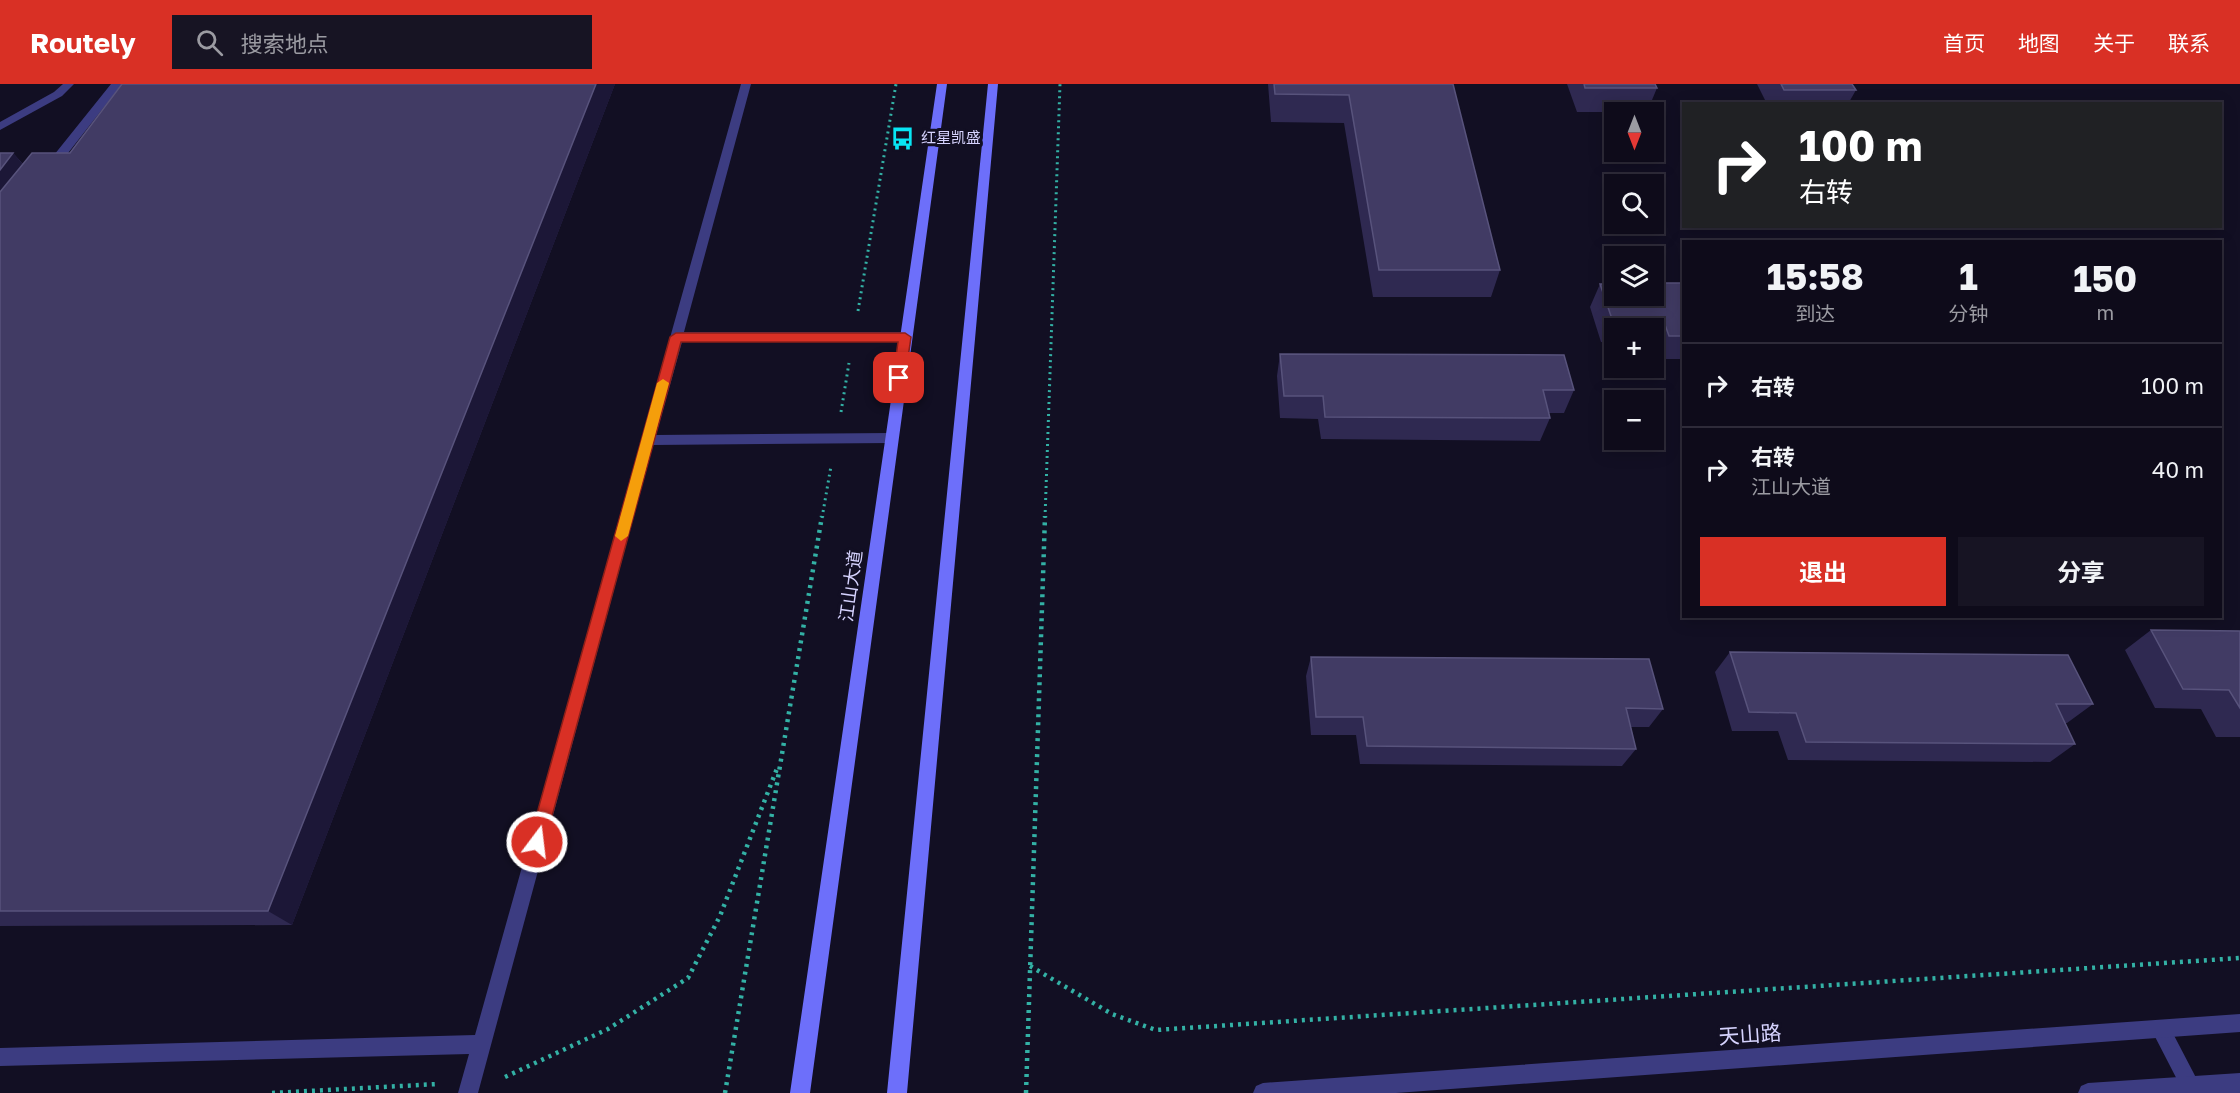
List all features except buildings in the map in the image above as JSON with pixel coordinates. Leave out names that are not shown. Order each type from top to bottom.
[{"type":"main road","name":"江山大道","points":[[800,1093],[942,84]]},
{"type":"main road","points":[[897,1093],[993,84]]},
{"type":"street","points":[[0,127],[58,94],[69,84]]},
{"type":"street","points":[[44,176],[117,84]]},
{"type":"street","points":[[470,1086],[746,84]]},
{"type":"street","points":[[676,337],[905,337]]},
{"type":"street","points":[[648,440],[891,438]]},
{"type":"street","name":"天山路","points":[[1263,1093],[2160,1029],[2238,1027]]},
{"type":"street","points":[[2160,1029],[2193,1090]]},
{"type":"street","points":[[0,1057],[482,1044]]},
{"type":"street","points":[[2088,1093],[2193,1090],[2240,1083]]},
{"type":"path","points":[[725,1093],[896,84]]},
{"type":"path","points":[[1026,1093],[1060,84]]},
{"type":"path","points":[[272,1093],[436,1084],[470,1086],[505,1078],[608,1029],[688,978],[720,916],[782,757]]},
{"type":"path","points":[[1030,966],[1112,1014],[1156,1030],[2240,958]]},
{"type":"slow traffic","points":[[621,536],[663,383]]},
{"type":"place","name":"红星凯盛","points":[[903,138]]},
{"type":"route","points":[[537,842],[676,337],[905,337],[899,378]]}]
